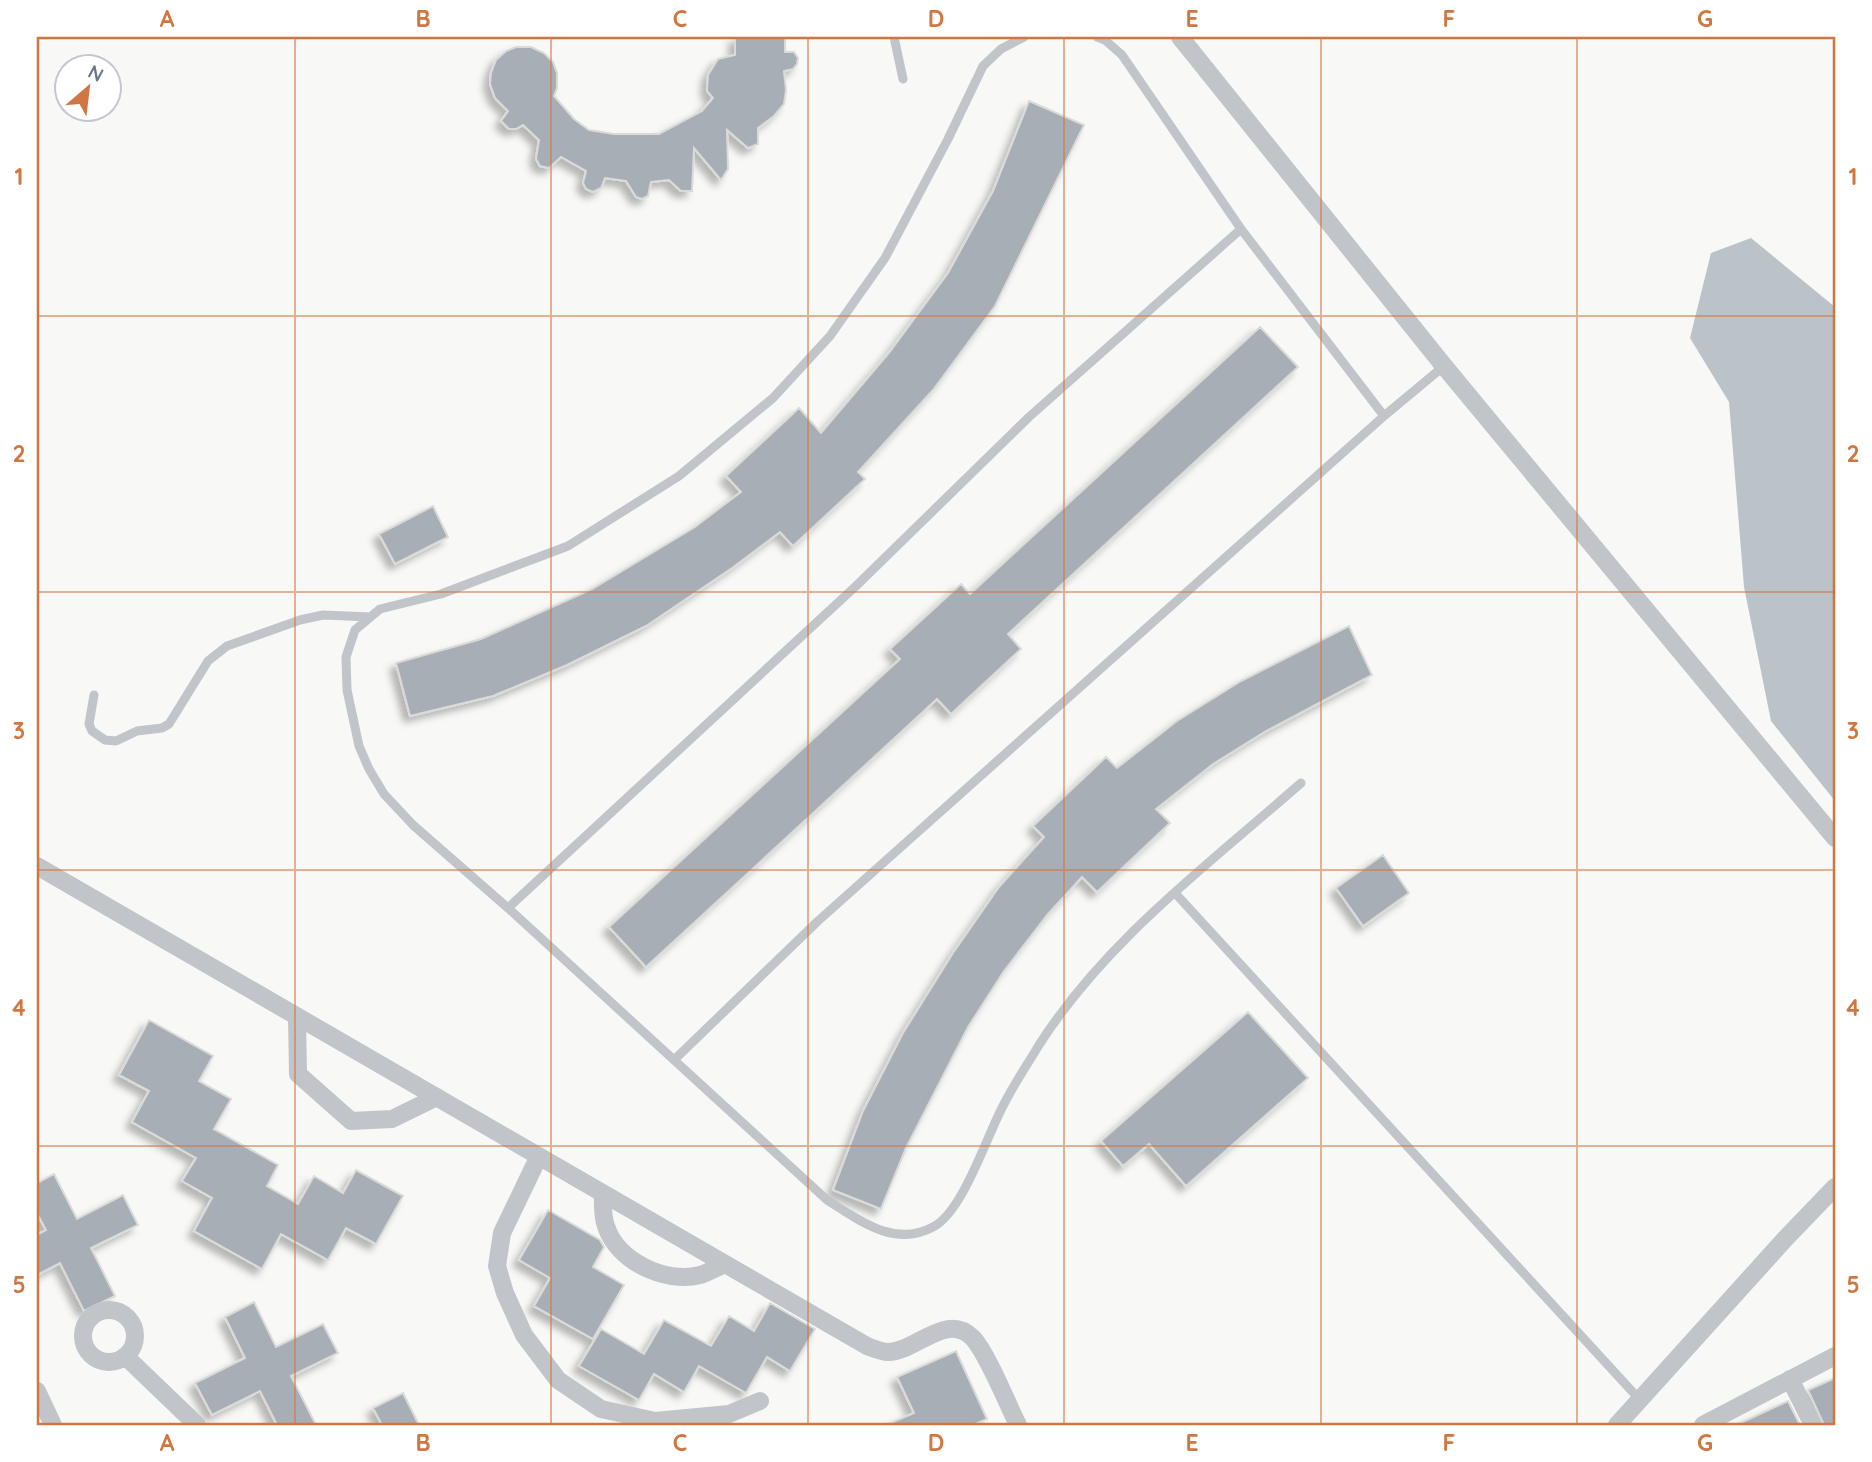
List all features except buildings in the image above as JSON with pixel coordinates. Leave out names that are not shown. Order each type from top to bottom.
[{"type":"street","points":[[1180,37],[1444,366],[1835,838]]},
{"type":"street","points":[[37,866],[867,1346],[886,1353],[900,1350],[940,1331],[952,1328],[962,1330],[981,1350],[1018,1425]]},
{"type":"street","points":[[297,1016],[298,1074],[351,1121],[392,1119],[437,1097]]},
{"type":"street","points":[[539,1156],[502,1233],[497,1265],[505,1293],[524,1335],[558,1380],[601,1409],[655,1421],[729,1414],[760,1401]]},
{"type":"street","points":[[1617,1425],[1835,1187]]},
{"type":"street","points":[[603,1193],[605,1223],[618,1248],[658,1274],[675,1277],[699,1276],[725,1264]]},
{"type":"street","points":[[125,1356],[197,1425]]},
{"type":"street","points":[[1703,1425],[1835,1356]]},
{"type":"street","points":[[1790,1378],[1813,1425]]},
{"type":"street","points":[[37,1391],[53,1425]]},
{"type":"lane","points":[[894,37],[903,79]]},
{"type":"lane","points":[[1024,37],[1000,50],[983,66],[885,258],[830,335],[773,398],[679,477],[568,546],[441,594],[380,609],[355,630],[346,657],[347,690],[359,746],[384,794],[412,825],[508,908],[827,1200],[870,1228],[898,1235],[922,1233],[948,1216],[1004,1103],[1063,1010],[1138,925],[1301,783]]},
{"type":"lane","points":[[1102,38],[1122,55],[1241,229],[1384,416]]},
{"type":"lane","points":[[508,908],[856,586],[1029,417],[1241,229]]},
{"type":"lane","points":[[674,1060],[818,921],[1384,416],[1444,366]]},
{"type":"lane","points":[[94,695],[89,724],[92,731],[105,740],[117,741],[137,731],[162,728],[169,724],[208,661],[227,646],[300,620],[323,615],[370,617]]},
{"type":"lane","points":[[1175,893],[1640,1400]]},
{"type":"shaded area","points":[[1751,238],[1835,307],[1835,801],[1771,721],[1744,587],[1729,402],[1690,338],[1711,253]]}]
